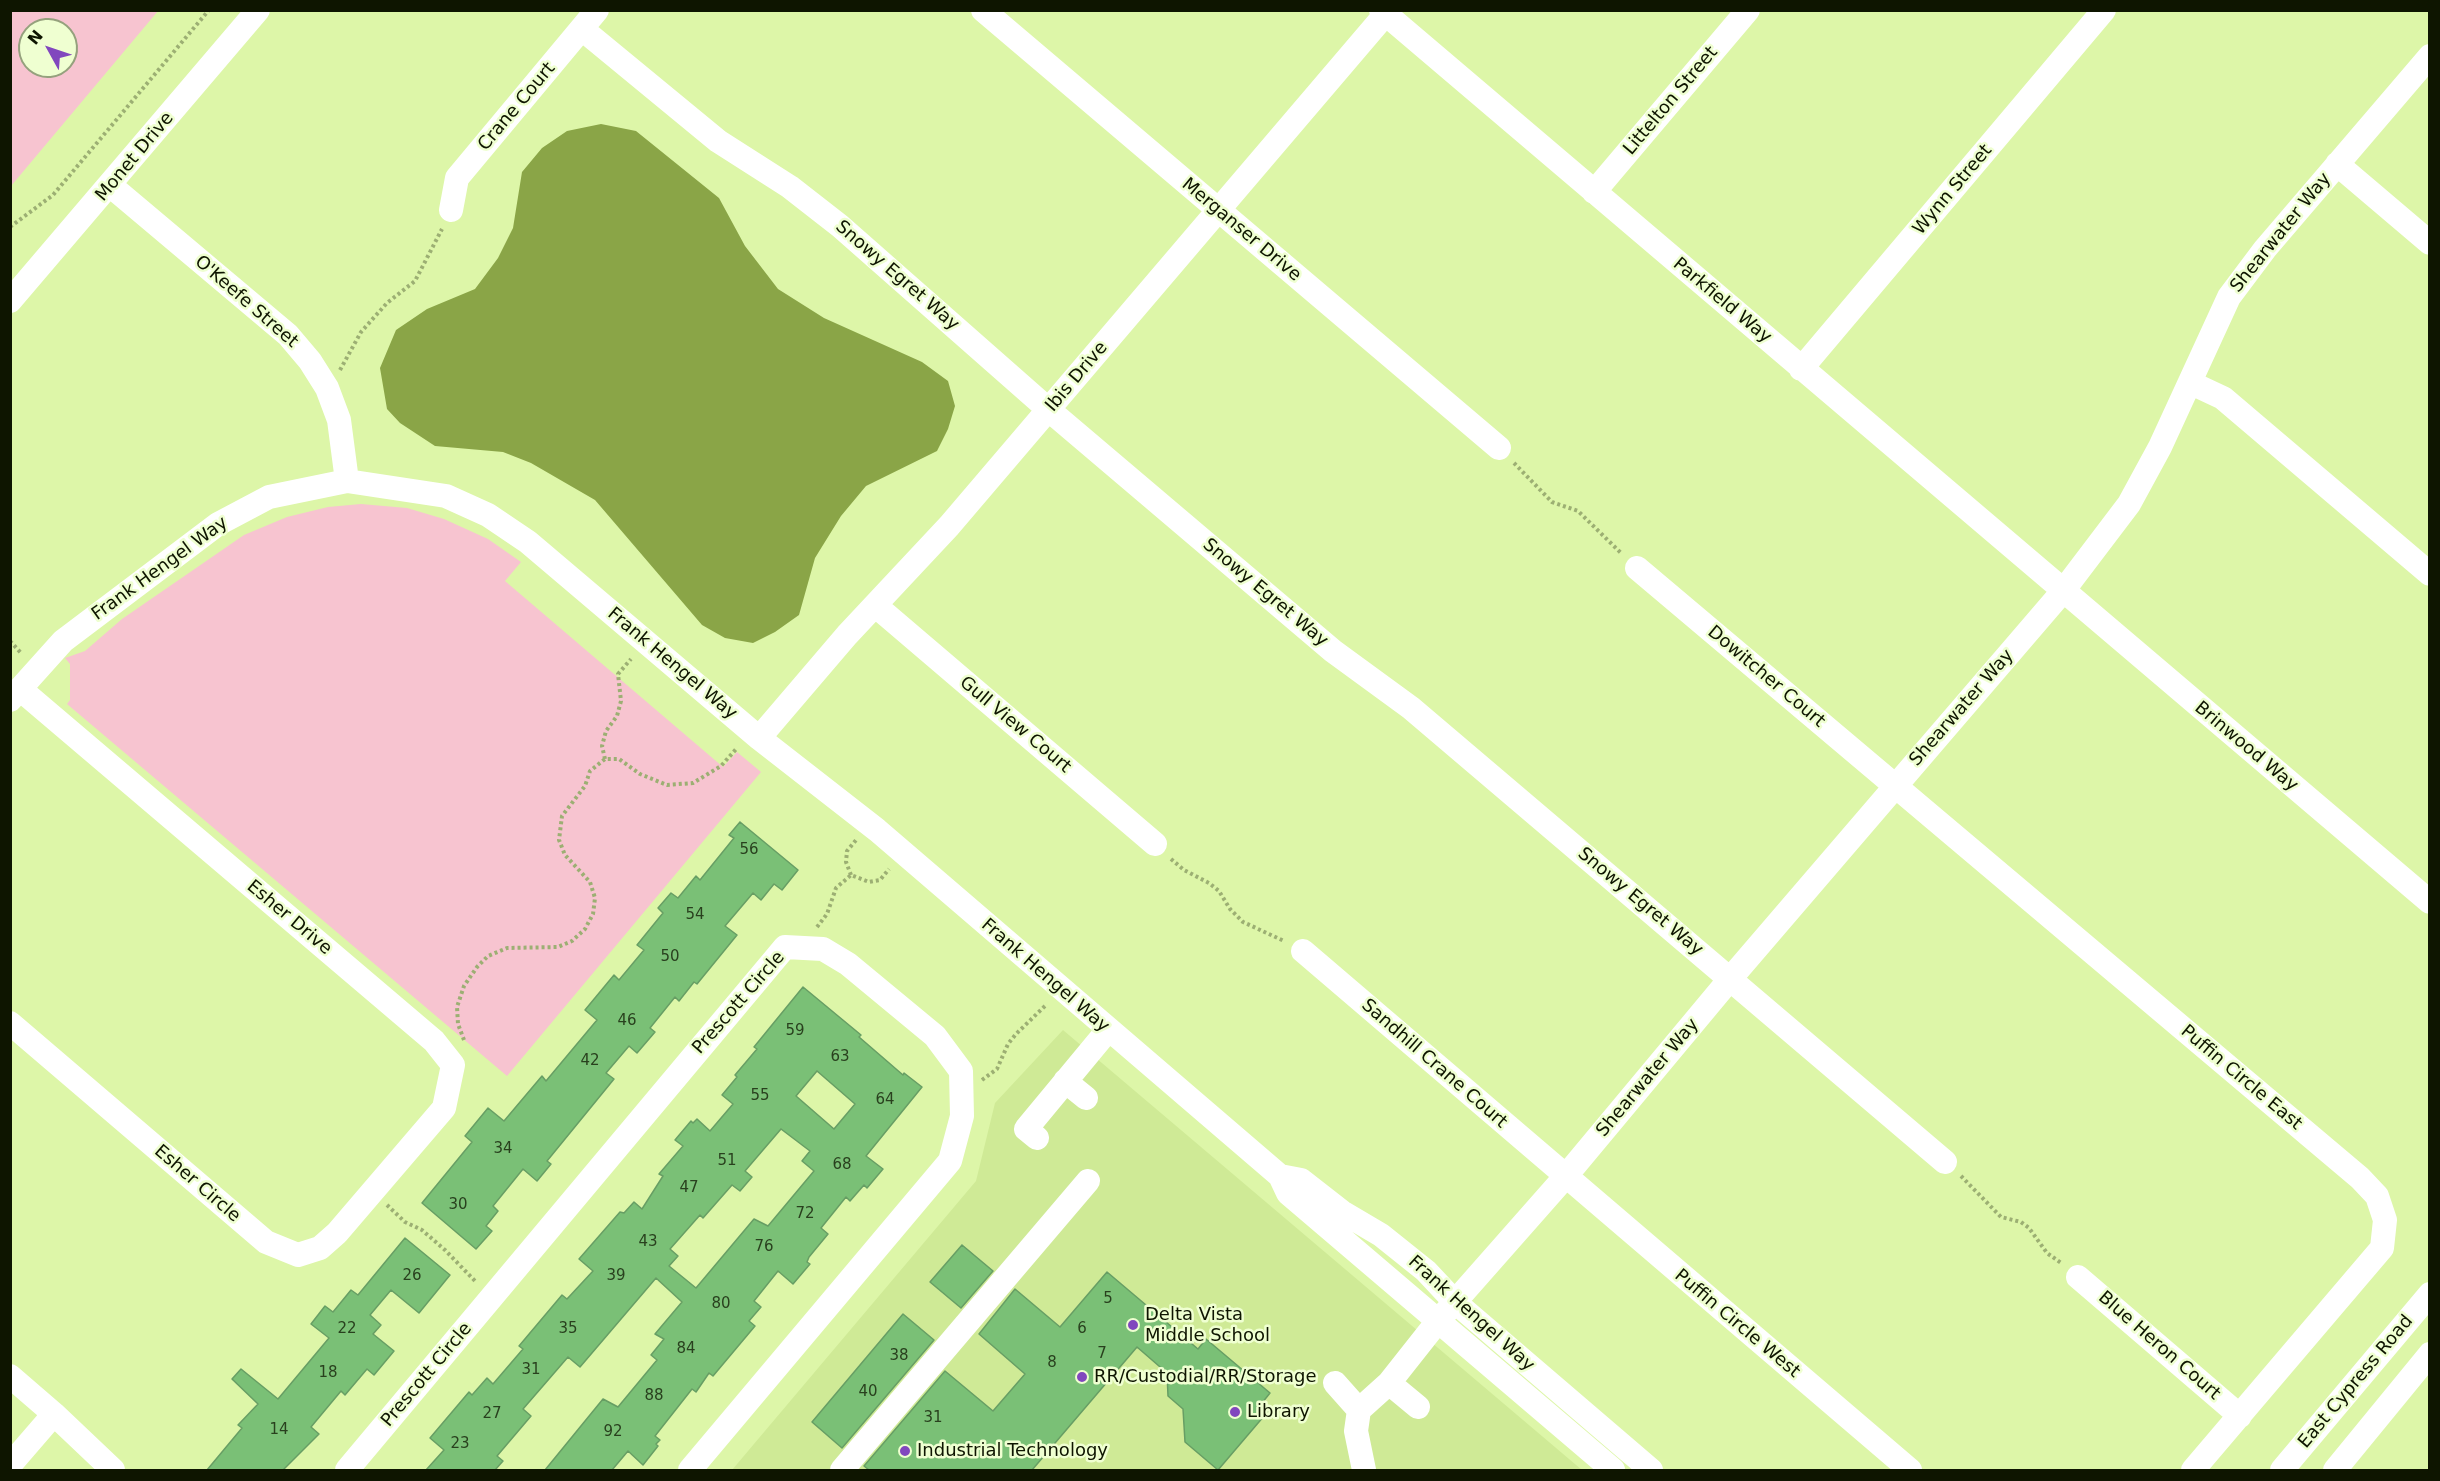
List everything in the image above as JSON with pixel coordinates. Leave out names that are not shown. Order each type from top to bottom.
[{"type":"street","name":"Monet Drive","points":[[10,301],[111,186],[258,10]]},
{"type":"street","name":"Crane Court","points":[[451,210],[457,178],[597,10]]},
{"type":"street","name":"Merganser Drive","points":[[983,10],[1499,448]]},
{"type":"street","name":"Littelton Street","points":[[1594,192],[1748,10]]},
{"type":"street","name":"Wynn Street","points":[[1802,369],[2104,10]]},
{"type":"street","name":"Ibis Drive","points":[[759,738],[847,635],[949,526],[1385,12]]},
{"type":"street","name":"Parkfield Way","points":[[1385,12],[2063,591]]},
{"type":"street","name":"Snowy Egret Way","points":[[582,29],[718,141],[789,187],[840,226],[1049,410],[1333,651],[1411,708],[1945,1162]]},
{"type":"street","name":"Shearwater Way","points":[[1359,1410],[1389,1383],[1438,1321],[1565,1177],[1730,979],[2063,591],[2129,504],[2160,447],[2229,297],[2265,249],[2430,56]]},
{"type":"street","points":[[2337,164],[2430,243]]},
{"type":"street","name":"O'Keefe Street","points":[[111,186],[288,335],[310,361],[327,388],[339,420],[347,481]]},
{"type":"street","points":[[2191,382],[2223,398],[2430,574]]},
{"type":"street","name":"Frank Hengel Way","points":[[15,695],[63,641],[218,524],[269,497],[347,481],[446,496],[488,515],[528,542],[759,738],[902,852],[1280,1176],[1288,1193],[1613,1470]]},
{"type":"street","name":"Dowitcher Court","points":[[1637,568],[1895,786]]},
{"type":"street","name":"Brinwood Way","points":[[2063,591],[2430,902]]},
{"type":"street","name":"Gull View Court","points":[[876,606],[1155,844]]},
{"type":"street","name":"Esher Drive","points":[[15,695],[434,1041],[453,1065]]},
{"type":"street","name":"Puffin Circle East","points":[[1895,786],[2360,1178],[2377,1196],[2385,1220],[2382,1248],[2240,1416]]},
{"type":"street","name":"Prescott Circle","points":[[347,1470],[785,947],[823,949],[848,964],[935,1036],[961,1071],[962,1116],[950,1161],[690,1470]]},
{"type":"street","name":"Sandhill Crane Court","points":[[1303,951],[1565,1177]]},
{"type":"street","name":"Esher Circle","points":[[10,1023],[266,1242],[298,1255],[320,1248],[337,1233],[380,1184]]},
{"type":"street","points":[[1037,1138],[1026,1129],[1108,1030]]},
{"type":"street","points":[[380,1184],[444,1108],[453,1065]]},
{"type":"street","points":[[1065,1081],[1086,1098]]},
{"type":"street","name":"Frank Hengel Way","points":[[1280,1176],[1301,1180],[1342,1212],[1381,1235],[1426,1271],[1455,1302],[1651,1470]]},
{"type":"street","name":"Puffin Circle West","points":[[1565,1177],[1910,1470]]},
{"type":"street","points":[[842,1470],[1088,1180]]},
{"type":"street","name":"Blue Heron Court","points":[[2079,1276],[2240,1416]]},
{"type":"street","name":"East Cypress Road","points":[[2282,1470],[2430,1294]]},
{"type":"street","points":[[2335,1470],[2430,1354]]},
{"type":"street","points":[[10,1376],[113,1470]]},
{"type":"street","points":[[1335,1383],[1359,1410],[1356,1431],[1364,1470]]},
{"type":"street","points":[[1389,1383],[1418,1407]]},
{"type":"street","points":[[10,1465],[54,1414]]},
{"type":"street","points":[[2193,1470],[2240,1416]]},
{"type":"path","points":[[10,227],[53,195],[209,10]]},
{"type":"path","points":[[327,388],[362,332],[387,303],[415,281],[451,210]]},
{"type":"path","points":[[1499,448],[1552,502],[1578,511],[1637,568]]},
{"type":"path","points":[[604,759],[602,746],[606,731],[617,716],[621,701],[618,675],[645,642]]},
{"type":"path","points":[[453,1065],[468,1053],[458,1024],[457,1007],[464,986],[477,967],[488,956],[507,948],[558,947],[572,941],[585,929],[593,914],[595,898],[590,882],[565,855],[559,840],[562,816],[585,786],[590,771],[604,759],[620,759],[640,774],[667,785],[693,783],[721,766],[737,748],[759,738]]},
{"type":"path","points":[[850,875],[846,862],[847,851],[869,824]]},
{"type":"path","points":[[1155,844],[1184,870],[1220,891],[1230,909],[1243,921],[1303,951]]},
{"type":"path","points":[[850,875],[869,882],[880,880],[902,852]]},
{"type":"path","points":[[811,948],[818,923],[827,914],[836,888],[850,875]]},
{"type":"path","points":[[962,1086],[980,1081],[997,1069],[1012,1039],[1037,1016],[1060,989]]},
{"type":"path","points":[[1945,1162],[2001,1216],[2021,1222],[2030,1228],[2047,1252],[2079,1276]]},
{"type":"path","points":[[380,1184],[405,1222],[422,1230],[493,1296]]},
{"type":"shaded area","points":[[10,11],[158,11],[11,186]]},
{"type":"shaded area","points":[[601,124],[636,131],[719,198],[745,246],[778,289],[824,318],[922,362],[948,381],[955,406],[948,429],[937,451],[866,486],[841,516],[815,558],[799,615],[775,632],[753,643],[725,638],[702,625],[595,500],[531,463],[503,452],[435,446],[400,423],[387,409],[380,368],[396,330],[427,309],[475,289],[498,258],[513,228],[522,172],[542,148],[567,131]]},
{"type":"shaded area","points":[[361,504],[407,508],[444,519],[488,539],[521,562],[505,581],[723,767],[737,752],[761,772],[507,1076],[67,704],[70,700],[70,664],[65,658],[85,651],[122,619],[244,535],[287,517],[328,507]]},
{"type":"shaded area","name":"Delta Vista Middle School","points":[[1063,1030],[1582,1470],[732,1470],[976,1181],[995,1103]]},
{"type":"building","points":[[740,822],[798,870],[782,890],[774,884],[761,900],[753,893],[725,926],[737,935],[697,984],[694,982],[679,1001],[675,997],[650,1028],[655,1032],[637,1053],[629,1046],[606,1073],[614,1079],[547,1161],[551,1164],[537,1181],[523,1169],[493,1206],[498,1211],[486,1226],[492,1231],[476,1249],[422,1203],[472,1142],[465,1136],[488,1108],[504,1121],[542,1076],[546,1081],[597,1020],[585,1010],[614,975],[619,980],[644,950],[637,945],[663,913],[658,908],[671,893],[678,898],[696,876],[700,880],[734,838],[729,835]]},
{"type":"building","points":[[803,987],[861,1035],[859,1037],[903,1075],[904,1073],[922,1087],[866,1156],[883,1169],[867,1188],[864,1185],[850,1201],[846,1197],[821,1228],[828,1234],[809,1257],[807,1262],[810,1264],[793,1284],[778,1271],[754,1301],[761,1307],[749,1321],[755,1326],[713,1376],[709,1373],[696,1392],[692,1389],[655,1436],[660,1440],[656,1444],[658,1446],[643,1465],[628,1451],[612,1470],[545,1470],[603,1399],[618,1407],[657,1360],[651,1355],[664,1339],[655,1334],[682,1302],[656,1278],[580,1367],[568,1357],[523,1409],[531,1416],[497,1456],[503,1461],[495,1470],[426,1470],[444,1450],[430,1438],[469,1392],[472,1395],[487,1378],[493,1384],[523,1349],[519,1346],[562,1295],[567,1299],[593,1271],[579,1259],[620,1212],[624,1213],[634,1202],[642,1209],[663,1176],[659,1174],[683,1146],[675,1140],[691,1121],[693,1123],[697,1119],[710,1131],[733,1104],[722,1095],[757,1049],[754,1047]],"holes":[[[817,1071],[855,1104],[834,1129],[796,1096]],[[781,1129],[810,1151],[802,1161],[814,1171],[768,1226],[754,1219],[696,1288],[669,1266],[678,1256],[670,1249],[700,1215],[703,1218],[732,1185],[740,1191],[752,1177],[745,1171]]]},
{"type":"building","points":[[405,1238],[450,1275],[419,1313],[391,1290],[370,1315],[381,1325],[373,1334],[394,1351],[374,1375],[367,1369],[345,1395],[341,1391],[311,1427],[319,1434],[283,1470],[207,1470],[242,1428],[238,1425],[258,1404],[232,1379],[241,1369],[278,1399],[329,1338],[311,1324],[325,1306],[333,1312],[351,1290],[358,1295]]},
{"type":"building","points":[[962,1245],[993,1271],[961,1308],[930,1282]]},
{"type":"building","points":[[1107,1272],[1198,1349],[1206,1339],[1270,1393],[1262,1403],[1270,1409],[1218,1470],[1185,1442],[1183,1409],[1168,1396],[1167,1373],[1137,1347],[1032,1470],[869,1470],[864,1466],[945,1371],[993,1411],[1025,1374],[979,1334],[1015,1289],[1060,1327]]},
{"type":"building","points":[[903,1314],[934,1340],[842,1448],[812,1422]]},
{"type":"place","name":"Delta Vista Middle School","points":[[1133,1325]]},
{"type":"place","name":"RR/Custodial/RR/Storage","points":[[1082,1377]]},
{"type":"place","name":"Library","points":[[1235,1412]]},
{"type":"place","name":"Industrial Technology","points":[[905,1451]]}]
